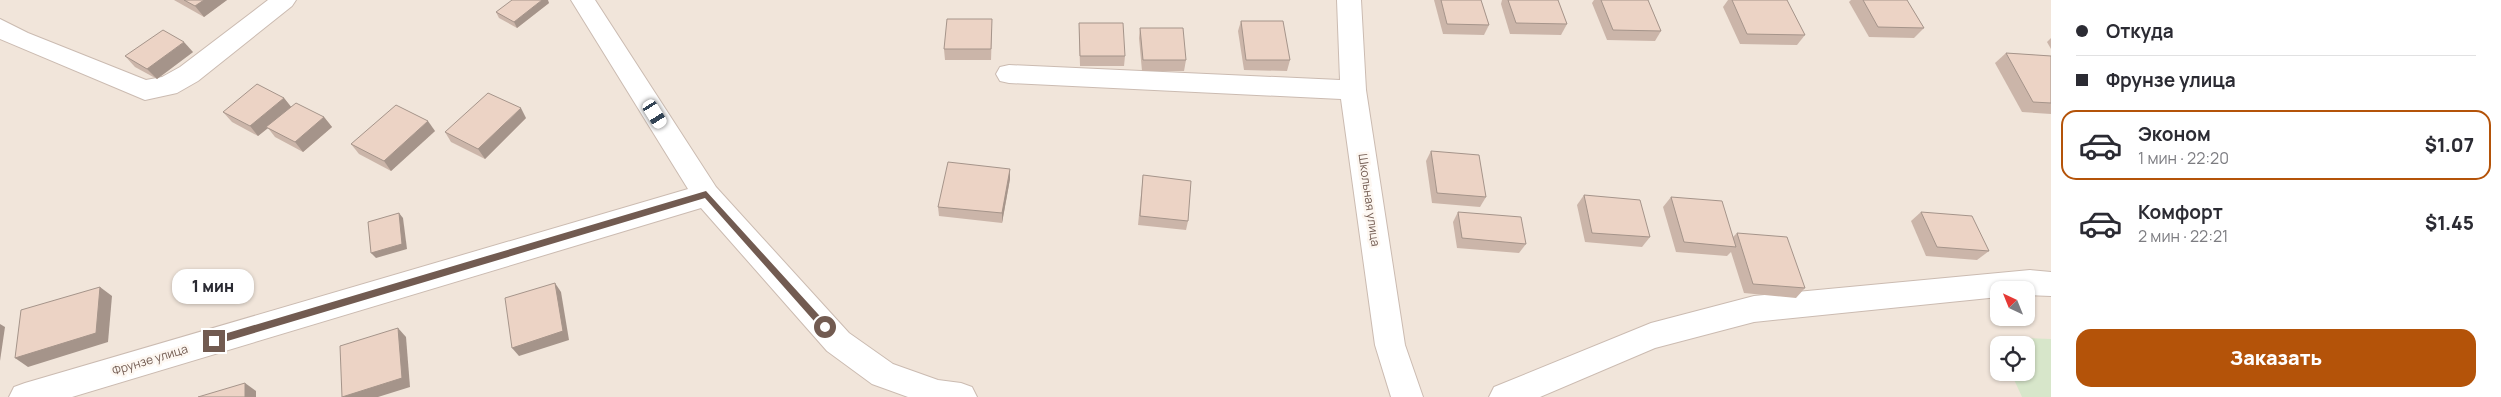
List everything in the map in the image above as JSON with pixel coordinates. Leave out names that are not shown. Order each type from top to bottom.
[{"type":"street","points":[[6,38],[145,90],[168,86],[189,74],[284,0]]},
{"type":"street","points":[[583,0],[706,195],[838,342],[884,374],[938,394],[961,397]]},
{"type":"street","name":"Школьная улица","points":[[1349,0],[1353,90],[1390,346],[1407,397]]},
{"type":"street","points":[[1009,74],[1353,90]]},
{"type":"street","name":"Фрунзе улица","points":[[25,397],[706,195]]},
{"type":"street","points":[[1505,397],[1650,336],[1754,309],[2030,282],[2051,284]]},
{"type":"shaded area","points":[[0,0],[2051,0],[2051,397],[0,397]]},
{"type":"green space","points":[[2035,338],[2051,339],[2051,397],[2022,397],[2015,381],[2035,381]]},
{"type":"building","points":[[184,0],[204,0],[195,6]]},
{"type":"building","points":[[512,0],[542,0],[514,22],[496,12]]},
{"type":"building","points":[[1441,0],[1481,0],[1489,25],[1447,24]]},
{"type":"building","points":[[1508,0],[1558,0],[1567,24],[1516,23]]},
{"type":"building","points":[[1601,0],[1648,0],[1661,31],[1613,30]]},
{"type":"building","points":[[1732,0],[1787,0],[1805,35],[1747,34]]},
{"type":"building","points":[[1863,0],[1907,0],[1924,28],[1878,27]]},
{"type":"building","points":[[947,19],[992,19],[991,49],[944,49]]},
{"type":"building","points":[[1241,21],[1283,21],[1290,60],[1246,60]]},
{"type":"building","points":[[1079,23],[1123,23],[1125,56],[1080,56]]},
{"type":"building","points":[[1140,28],[1183,28],[1186,60],[1143,60]]},
{"type":"building","points":[[163,30],[184,42],[147,69],[125,56]]},
{"type":"building","points":[[2006,53],[2051,56],[2051,103],[2033,102]]},
{"type":"building","points":[[257,84],[284,98],[250,126],[223,112]]},
{"type":"building","points":[[488,93],[521,108],[478,149],[445,132]]},
{"type":"building","points":[[296,103],[324,117],[295,142],[266,127]]},
{"type":"building","points":[[396,105],[428,121],[384,161],[351,144]]},
{"type":"building","points":[[1431,151],[1479,155],[1486,197],[1437,193]]},
{"type":"building","points":[[948,162],[1010,169],[1002,213],[938,207]]},
{"type":"building","points":[[1143,175],[1191,181],[1188,221],[1140,216]]},
{"type":"building","points":[[1584,195],[1640,200],[1650,237],[1592,233]]},
{"type":"building","points":[[1671,197],[1722,201],[1736,247],[1684,242]]},
{"type":"building","points":[[1458,212],[1521,217],[1526,244],[1462,238]]},
{"type":"building","points":[[1921,212],[1972,216],[1989,251],[1937,247]]},
{"type":"building","points":[[399,213],[402,244],[371,253],[368,222]]},
{"type":"building","points":[[1737,233],[1787,237],[1805,288],[1753,284]]},
{"type":"building","points":[[555,283],[563,331],[512,348],[505,298]]},
{"type":"building","points":[[100,287],[96,333],[15,358],[21,310]]},
{"type":"building","points":[[398,328],[402,378],[342,397],[340,346]]},
{"type":"building","points":[[245,383],[245,397],[198,397]]},
{"type":"route","points":[[214,341],[706,195],[825,327]]}]
